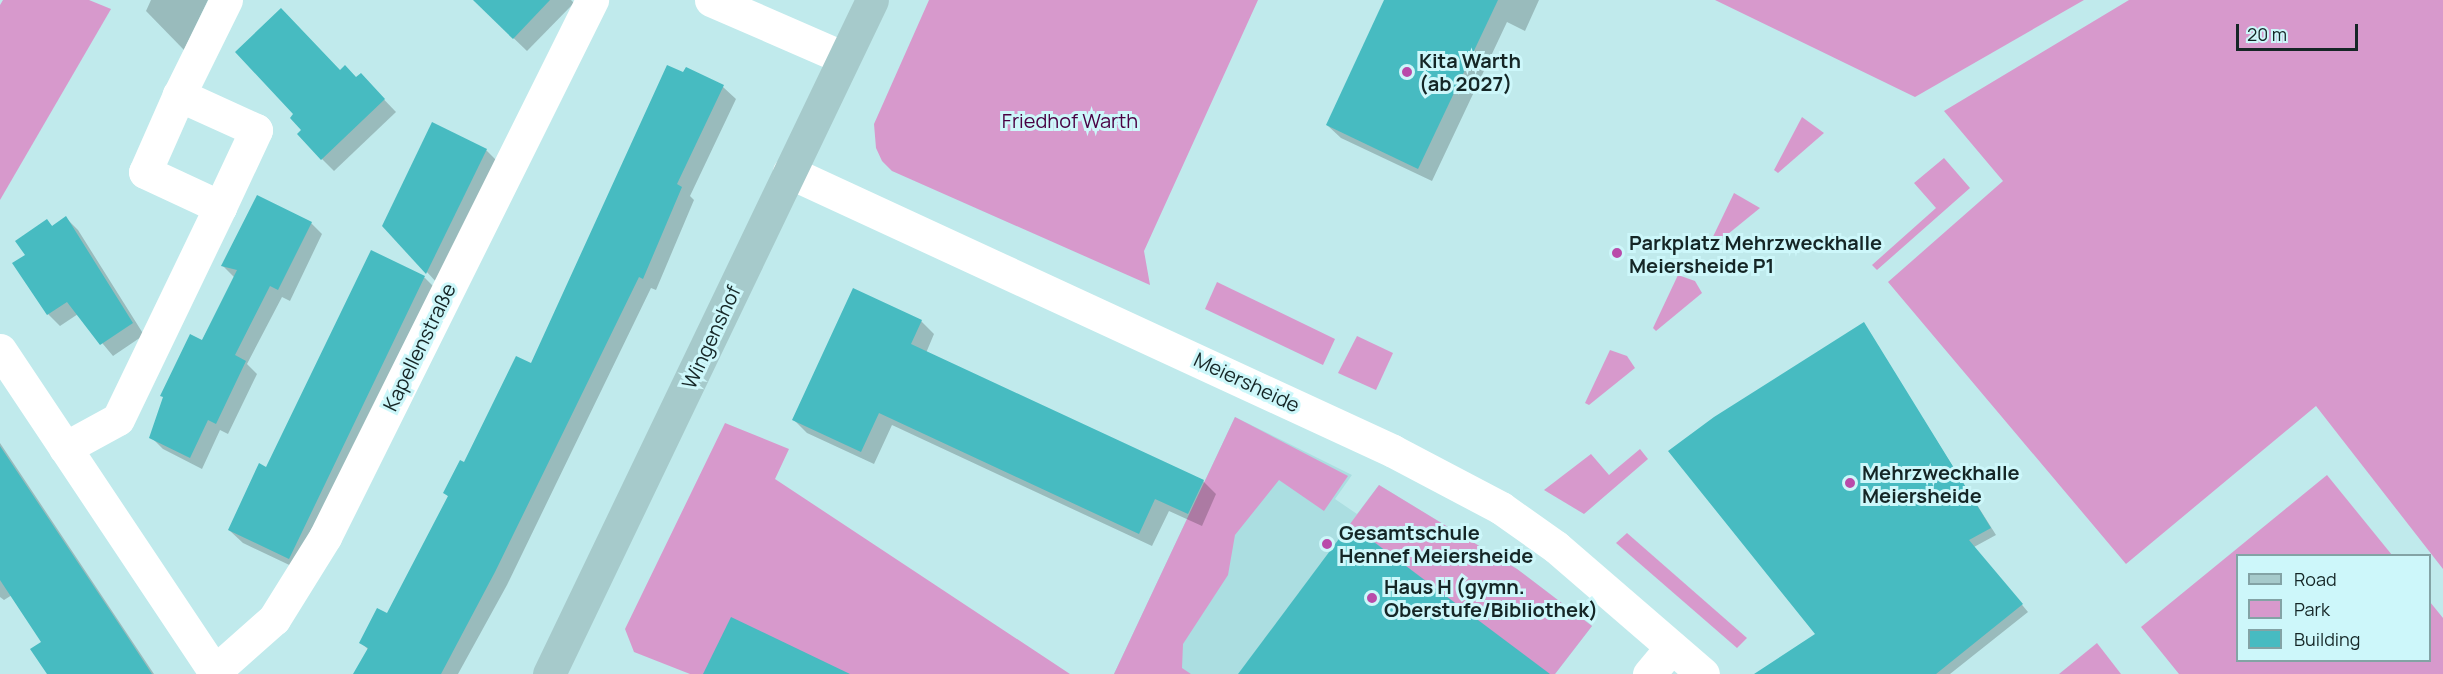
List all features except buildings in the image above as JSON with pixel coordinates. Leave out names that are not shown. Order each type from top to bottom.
[{"type":"main road","name":"Wingenshof","points":[[549,674],[842,57],[872,0]]},
{"type":"street","points":[[220,207],[145,172],[179,95],[226,0]]},
{"type":"street","name":"Kapellenstraße","points":[[0,350],[215,673],[274,619],[325,537],[592,0]]},
{"type":"street","points":[[711,0],[842,57]]},
{"type":"street","points":[[66,448],[118,419],[256,130],[179,95]]},
{"type":"street","name":"Meiersheide","points":[[789,172],[1383,446],[1501,508],[1556,547],[1703,674]]},
{"type":"street","points":[[1649,674],[1672,647]]},
{"type":"shaded area","name":"Gesamtschule Hennef Meiersheide","points":[[1235,417],[1352,475],[1335,499],[1357,514],[1379,485],[1517,569],[1592,626],[1555,674],[1114,674]]},
{"type":"green space","points":[[3,0],[89,0],[111,9],[0,200],[0,5]]},
{"type":"green space","name":"Friedhof Warth","points":[[929,0],[1258,0],[1144,251],[1150,285],[892,171],[882,161],[876,148],[874,124]]},
{"type":"green space","points":[[1715,0],[2084,0],[1915,97]]},
{"type":"green space","points":[[2129,0],[2443,0],[2443,569],[2316,406],[2126,564],[1888,282],[2003,181],[1944,111]]},
{"type":"green space","points":[[1802,117],[1824,133],[1778,173],[1774,170]]},
{"type":"green space","points":[[1944,158],[1970,188],[1877,270],[1872,265],[1936,208],[1914,183]]},
{"type":"green space","points":[[1734,193],[1760,208],[1712,247],[1709,245]]},
{"type":"green space","points":[[1678,275],[1695,281],[1702,293],[1656,331],[1653,328]]},
{"type":"green space","points":[[1217,282],[1335,339],[1323,365],[1205,309]]},
{"type":"green space","points":[[1357,336],[1393,353],[1376,390],[1338,373]]},
{"type":"green space","points":[[1610,350],[1627,356],[1635,368],[1589,405],[1585,403]]},
{"type":"green space","points":[[1235,417],[1348,476],[1324,511],[1279,480],[1235,535],[1228,575],[1183,644],[1182,668],[1191,674],[1114,674]]},
{"type":"green space","points":[[725,423],[789,449],[775,479],[1070,674],[690,674],[634,652],[625,629]]},
{"type":"green space","points":[[1640,449],[1648,459],[1584,514],[1544,490],[1591,454],[1609,475]]},
{"type":"green space","points":[[2327,475],[2391,554],[2236,554],[2236,662],[2431,662],[2431,603],[2443,618],[2443,674],[2179,674],[2141,627]]},
{"type":"green space","points":[[1379,485],[1517,569],[1592,626],[1555,674],[1547,674],[1350,524]]},
{"type":"green space","points":[[1627,533],[1747,638],[1737,648],[1616,543]]},
{"type":"green space","points":[[2097,643],[2121,674],[2059,674]]},
{"type":"place","name":"Kita Warth (ab 2027)","points":[[1407,72]]},
{"type":"place","name":"Parkplatz Mehrzweckhalle Meiersheide P1","points":[[1617,253]]},
{"type":"place","name":"Mehrzweckhalle Meiersheide","points":[[1850,483]]},
{"type":"place","name":"Gesamtschule Hennef Meiersheide","points":[[1327,544]]},
{"type":"place","name":"Haus H (gymn. Oberstufe/Bibliothek)","points":[[1372,598]]}]
